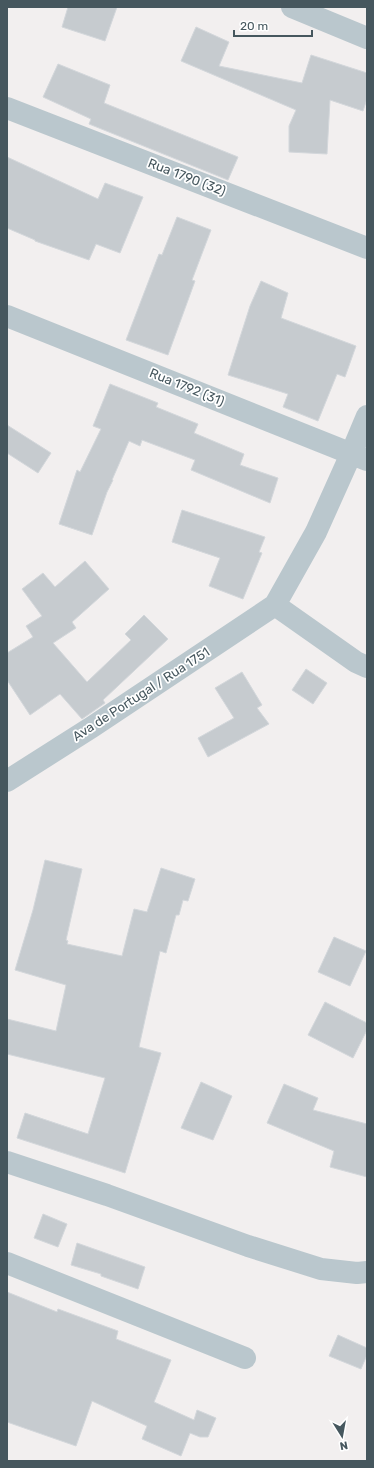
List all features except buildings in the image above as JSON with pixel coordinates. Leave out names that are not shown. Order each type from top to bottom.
[{"type":"street","points":[[292,7],[367,38]]},
{"type":"street","name":"Rua 1790 (32)","points":[[7,108],[367,248]]},
{"type":"street","name":"Rua 1792 (31)","points":[[7,316],[359,457]]},
{"type":"street","points":[[367,416],[359,457],[275,605],[356,662],[367,667]]},
{"type":"street","name":"Ava de Portugal / Rua 1751","points":[[7,781],[92,727],[275,605]]},
{"type":"street","points":[[7,1162],[107,1195],[248,1246],[321,1269],[357,1273],[367,1272]]},
{"type":"street","points":[[7,1263],[245,1358]]}]
